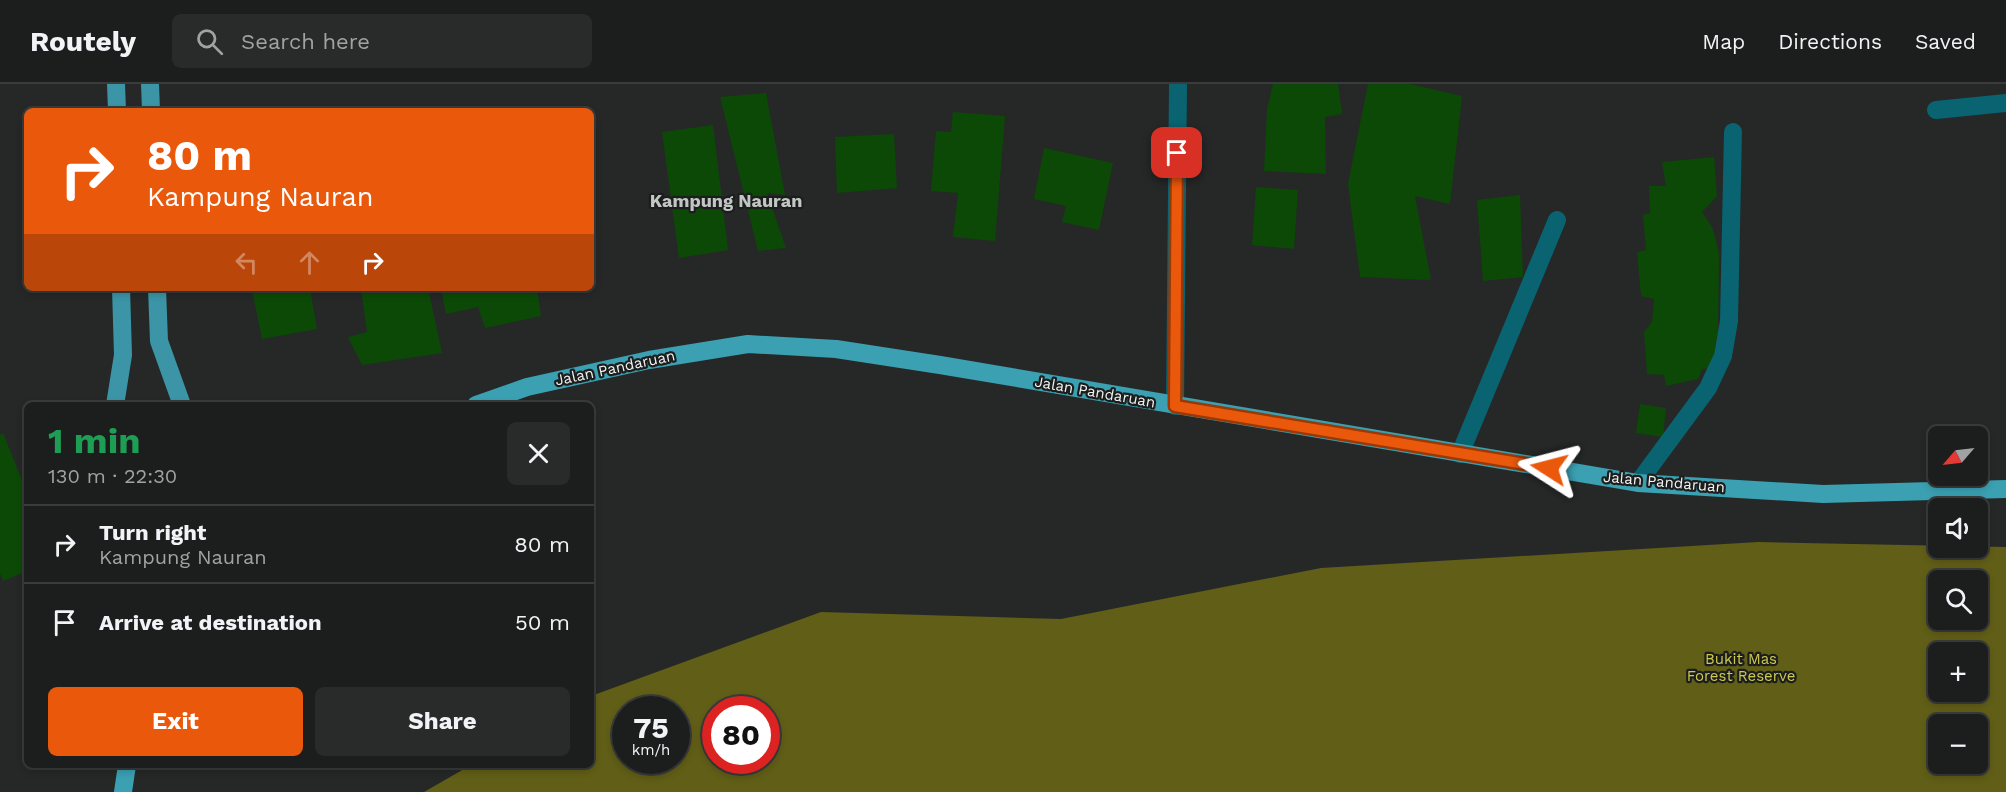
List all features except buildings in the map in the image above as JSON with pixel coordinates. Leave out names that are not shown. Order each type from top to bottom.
[{"type":"highway","name":"Jalan Pandaruan","points":[[486,402],[549,382],[648,360],[748,344],[836,349],[1638,483],[1823,494],[2006,489]]},
{"type":"highway","points":[[123,792],[127,768]]},
{"type":"main road","points":[[116,84],[117,108]]},
{"type":"main road","points":[[150,84],[151,108]]},
{"type":"main road","points":[[115,402],[123,354],[121,291]]},
{"type":"main road","points":[[157,291],[159,341],[181,402]]},
{"type":"street","points":[[1175,406],[1178,84]]},
{"type":"street","points":[[1936,110],[2006,103]]},
{"type":"street","points":[[1638,483],[1708,388],[1723,356],[1729,321],[1733,132]]},
{"type":"street","points":[[1460,454],[1557,220]]},
{"type":"green space","name":"Bukit Mas Forest Reserve","points":[[1758,542],[1928,545],[1928,558],[1988,558],[1988,547],[2006,547],[2006,792],[424,792],[466,768],[594,768],[594,695],[821,612],[1061,619],[1321,568]]},
{"type":"district","name":"Kampung Nauran","points":[[726,201]]},
{"type":"route","points":[[1177,153],[1175,406],[1549,468]]}]
